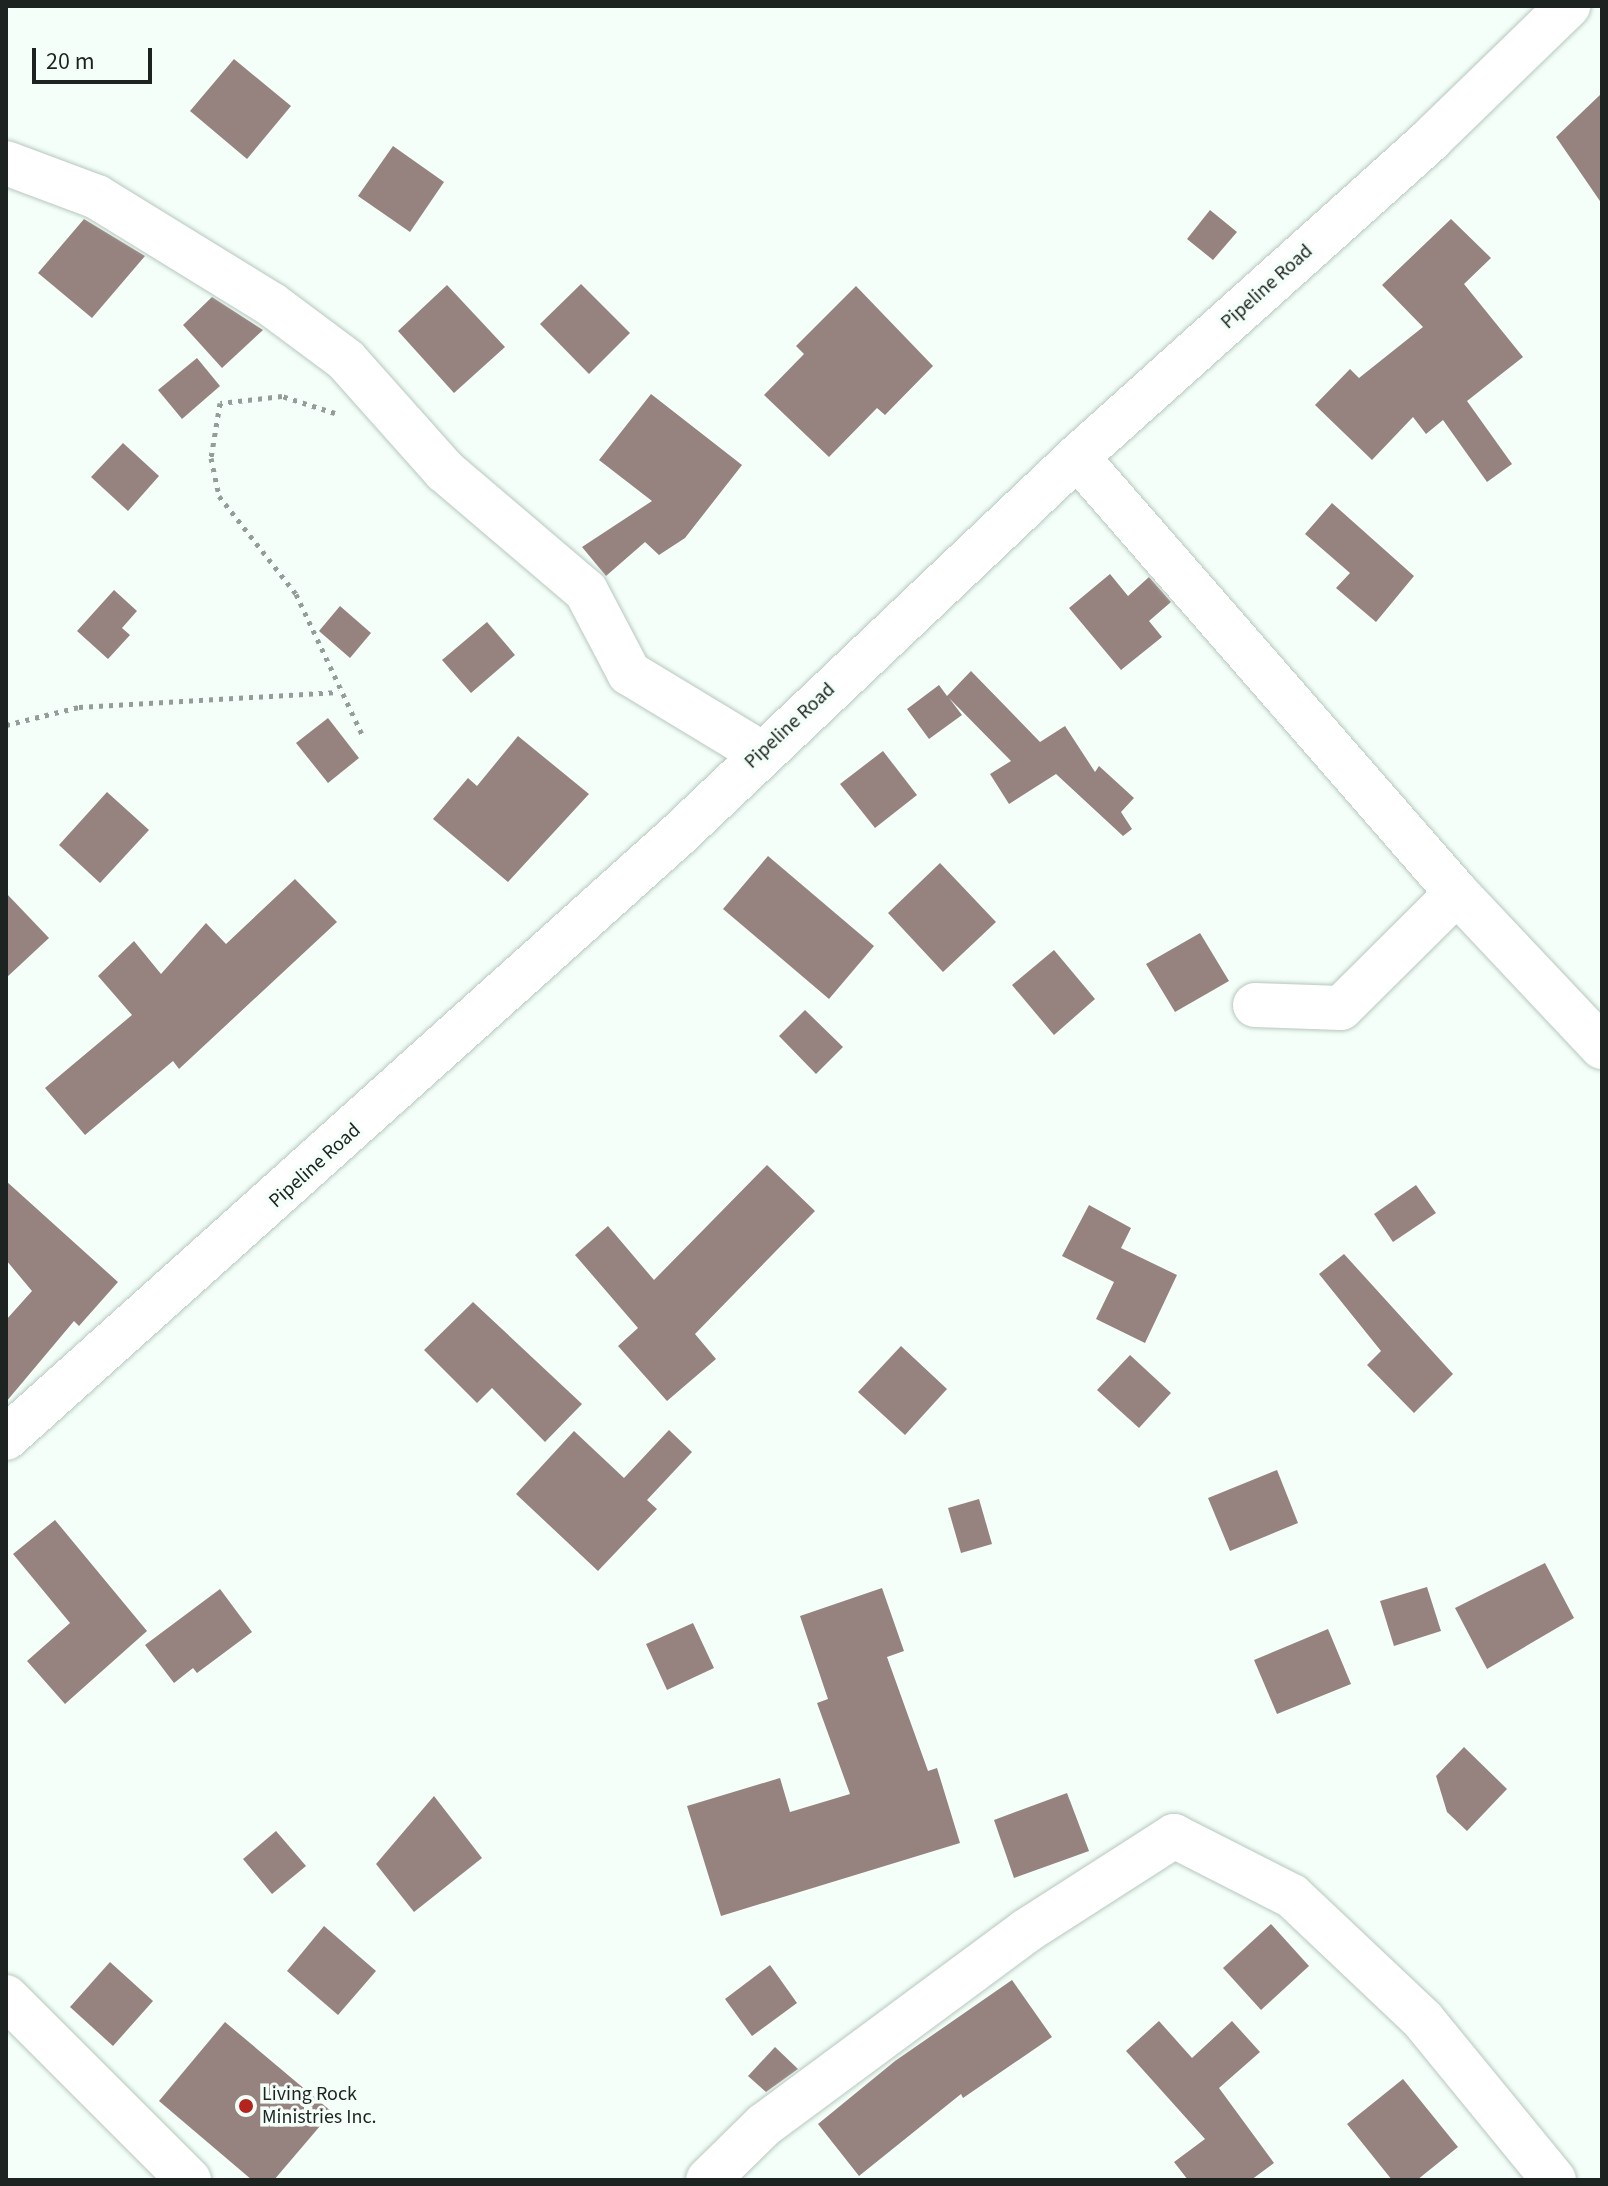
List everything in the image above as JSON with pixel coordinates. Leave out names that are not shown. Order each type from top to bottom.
[{"type":"street","name":"Pipeline Road","points":[[6,1438],[382,1105],[1077,457],[1432,138],[1568,6]]},
{"type":"street","points":[[6,163],[97,197],[271,304],[346,360],[445,471],[586,591],[629,673],[761,753]]},
{"type":"street","points":[[1077,457],[1457,893],[1602,1047]]},
{"type":"street","points":[[1255,1005],[1341,1008],[1457,893]]},
{"type":"street","points":[[708,2180],[764,2125],[1014,1940],[1174,1836],[1292,1896],[1423,2020],[1554,2180]]},
{"type":"street","points":[[6,1997],[189,2180]]},
{"type":"path","points":[[362,734],[339,692],[296,594],[219,496],[211,458],[220,403],[282,396],[358,421],[394,413]]},
{"type":"path","points":[[6,725],[79,707],[339,692]]},
{"type":"building","points":[[234,59],[291,106],[247,159],[190,111]]},
{"type":"building","points":[[1602,93],[1602,204],[1556,137]]},
{"type":"building","points":[[393,146],[444,182],[410,232],[358,196]]},
{"type":"building","points":[[1210,210],[1237,232],[1213,260],[1187,239]]},
{"type":"building","points":[[84,219],[145,256],[92,318],[38,273]]},
{"type":"building","points":[[1451,219],[1491,258],[1464,284],[1523,357],[1467,401],[1512,464],[1487,482],[1443,420],[1426,434],[1413,417],[1372,460],[1315,405],[1350,369],[1359,378],[1423,327],[1382,285]]},
{"type":"building","points":[[581,284],[630,333],[589,374],[540,324]]},
{"type":"building","points":[[447,285],[505,347],[454,393],[398,331]]},
{"type":"building","points":[[856,286],[933,366],[885,415],[877,408],[829,457],[764,395],[804,354],[796,346]]},
{"type":"building","points":[[212,297],[263,330],[222,368],[183,325]]},
{"type":"building","points":[[197,358],[220,386],[182,419],[158,390]]},
{"type":"building","points":[[651,394],[742,465],[685,538],[659,555],[645,542],[606,576],[582,547],[652,501],[599,460]]},
{"type":"building","points":[[123,443],[159,476],[128,511],[91,477]]},
{"type":"building","points":[[1332,503],[1414,576],[1376,622],[1336,588],[1350,573],[1305,534]]},
{"type":"building","points":[[1110,574],[1128,596],[1149,577],[1171,602],[1149,621],[1162,637],[1121,670],[1069,608]]},
{"type":"building","points":[[114,590],[137,611],[122,628],[130,635],[108,659],[77,631]]},
{"type":"building","points":[[340,606],[371,633],[350,658],[319,631]]},
{"type":"building","points":[[487,622],[515,655],[471,693],[442,660]]},
{"type":"building","points":[[971,671],[1040,742],[1065,726],[1095,772],[1099,766],[1134,798],[1121,812],[1132,829],[1123,836],[1056,774],[1009,804],[990,774],[1011,761],[949,698],[962,715],[929,739],[907,709],[939,685],[947,696]]},
{"type":"building","points":[[328,718],[359,758],[328,783],[296,743]]},
{"type":"building","points":[[518,736],[589,794],[508,882],[433,819],[468,778],[477,786]]},
{"type":"building","points":[[883,751],[917,795],[875,828],[840,784]]},
{"type":"building","points":[[107,792],[149,830],[100,883],[59,845]]},
{"type":"building","points":[[768,856],[874,946],[829,999],[723,909]]},
{"type":"building","points":[[940,863],[996,922],[943,972],[888,913]]},
{"type":"building","points":[[295,879],[337,922],[179,1069],[173,1061],[85,1135],[45,1088],[132,1015],[98,976],[134,941],[161,974],[206,923],[226,944]]},
{"type":"building","points":[[6,893],[49,938],[6,978]]},
{"type":"building","points":[[1200,933],[1229,981],[1175,1012],[1146,964]]},
{"type":"building","points":[[1054,950],[1095,999],[1054,1035],[1012,985]]},
{"type":"building","points":[[805,1010],[843,1047],[816,1074],[779,1036]]},
{"type":"building","points":[[767,1165],[815,1211],[695,1334],[716,1359],[667,1401],[618,1346],[638,1328],[575,1255],[608,1226],[654,1280]]},
{"type":"building","points":[[6,1181],[118,1282],[79,1326],[74,1321],[6,1402],[6,1320],[32,1291],[6,1260]]},
{"type":"building","points":[[1416,1185],[1436,1213],[1393,1242],[1374,1214]]},
{"type":"building","points":[[1089,1205],[1131,1228],[1121,1248],[1177,1275],[1145,1343],[1096,1319],[1114,1282],[1062,1256]]},
{"type":"building","points":[[1344,1254],[1453,1374],[1414,1413],[1367,1365],[1381,1351],[1319,1274]]},
{"type":"building","points":[[473,1302],[582,1404],[545,1442],[492,1388],[477,1403],[424,1350]]},
{"type":"building","points":[[901,1346],[947,1389],[905,1435],[858,1392]]},
{"type":"building","points":[[1130,1355],[1171,1393],[1139,1428],[1097,1390]]},
{"type":"building","points":[[669,1430],[692,1452],[647,1500],[657,1509],[598,1571],[516,1494],[574,1431],[624,1478]]},
{"type":"building","points":[[1277,1470],[1298,1523],[1230,1551],[1208,1498]]},
{"type":"building","points":[[979,1499],[992,1544],[961,1553],[948,1508]]},
{"type":"building","points":[[55,1520],[147,1631],[65,1704],[27,1661],[70,1623],[13,1554]]},
{"type":"building","points":[[1545,1563],[1574,1618],[1487,1669],[1455,1608]]},
{"type":"building","points":[[1427,1587],[1441,1631],[1394,1646],[1380,1601]]},
{"type":"building","points":[[882,1588],[904,1651],[887,1657],[928,1771],[937,1768],[960,1843],[721,1916],[687,1806],[780,1778],[790,1812],[850,1794],[817,1703],[828,1699],[800,1616]]},
{"type":"building","points":[[220,1589],[252,1632],[197,1673],[193,1668],[174,1683],[145,1645]]},
{"type":"building","points":[[693,1623],[714,1668],[667,1690],[646,1644]]},
{"type":"building","points":[[1328,1629],[1351,1684],[1277,1714],[1254,1660]]},
{"type":"building","points":[[1464,1747],[1507,1789],[1467,1831],[1447,1812],[1436,1776]]},
{"type":"building","points":[[1067,1793],[1089,1851],[1014,1878],[994,1820]]},
{"type":"building","points":[[434,1796],[482,1858],[414,1912],[376,1864]]},
{"type":"building","points":[[276,1831],[306,1866],[272,1894],[243,1859]]},
{"type":"building","points":[[1271,1924],[1309,1966],[1261,2010],[1223,1968]]},
{"type":"building","points":[[324,1926],[376,1971],[338,2015],[287,1971]]},
{"type":"building","points":[[110,1962],[153,2001],[113,2046],[70,2007]]},
{"type":"building","points":[[770,1965],[797,2003],[752,2036],[725,1999]]},
{"type":"building","points":[[1012,1980],[1052,2037],[963,2098],[961,2094],[859,2176],[818,2124],[895,2061]]},
{"type":"building","points":[[1159,2021],[1192,2058],[1232,2021],[1260,2052],[1219,2088],[1274,2163],[1251,2180],[1188,2180],[1174,2162],[1205,2139],[1126,2051]]},
{"type":"building","name":"Living Rock Ministries Inc.","points":[[225,2022],[332,2112],[274,2180],[252,2180],[159,2101]]},
{"type":"building","points":[[775,2047],[798,2069],[766,2092],[748,2076]]},
{"type":"building","points":[[1403,2079],[1458,2147],[1417,2180],[1392,2180],[1347,2124]]},
{"type":"place","name":"Living Rock Ministries Inc.","points":[[246,2106]]}]
